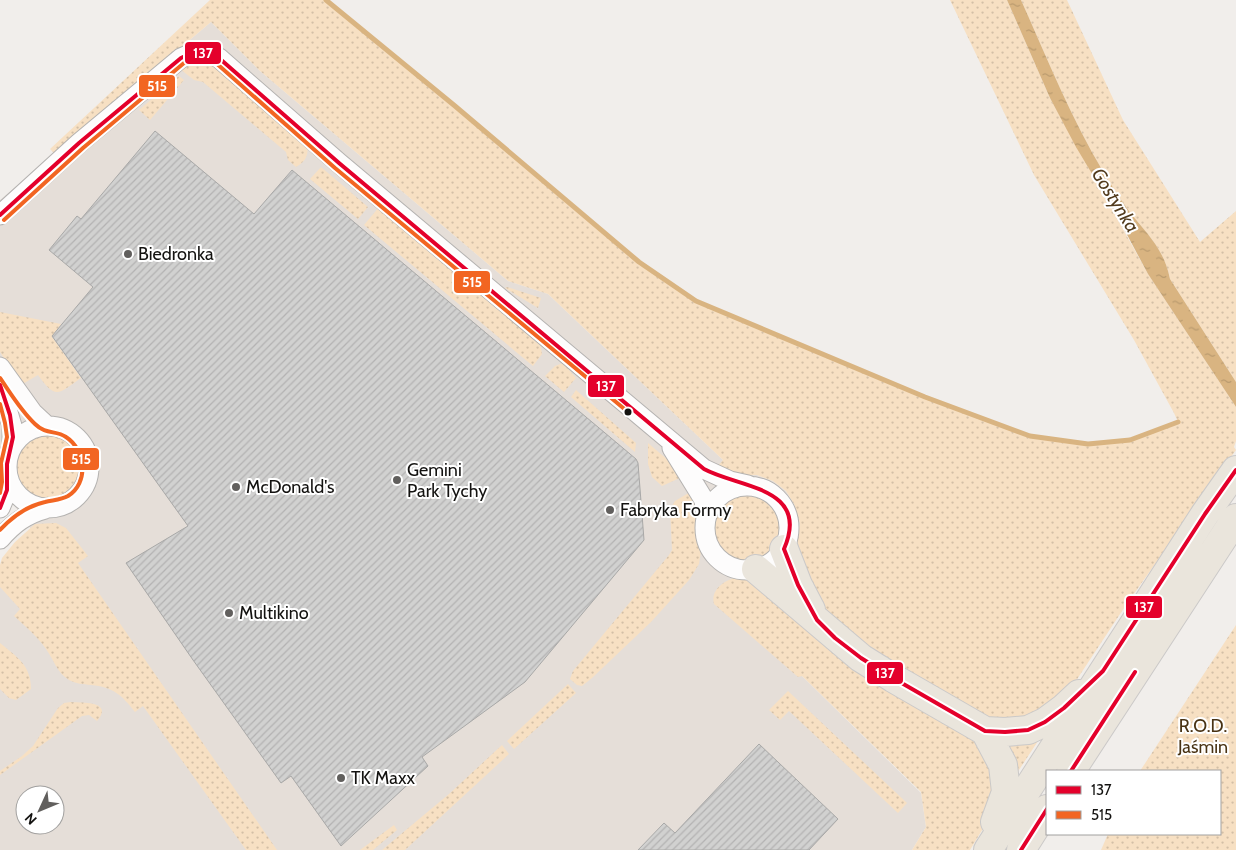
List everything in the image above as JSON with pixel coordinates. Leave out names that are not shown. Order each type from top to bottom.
[{"type":"main road","points":[[987,850],[1233,474]]},
{"type":"main road","points":[[1073,770],[1236,518]]},
{"type":"main road","points":[[784,549],[798,584],[817,620]]},
{"type":"main road","points":[[756,569],[844,645],[877,668],[985,731],[1028,730],[1044,722],[1064,708],[1103,671]]},
{"type":"main road","points":[[985,731],[1003,765],[1006,792],[987,850]]},
{"type":"main road","points":[[1021,850],[1046,811]]},
{"type":"street","points":[[0,215],[79,143],[181,58],[194,52],[207,52],[220,58],[339,163],[664,434],[709,472],[730,481],[762,488],[774,495],[784,505],[789,518],[790,529],[784,549],[778,557],[767,566],[740,570],[727,565],[716,556],[708,544],[705,531],[704,500],[664,434]]},
{"type":"street","points":[[0,367],[33,413],[47,426]]},
{"type":"street","points":[[0,385],[12,426],[12,446],[6,469],[9,480],[19,496],[28,503],[45,508]]},
{"type":"street","points":[[0,539],[31,513],[45,508],[64,505],[79,494],[88,477],[89,466],[82,444],[74,435],[58,427],[47,426],[28,431],[12,446]]},
{"type":"street","points":[[0,508],[9,480]]},
{"type":"street","points":[[706,517],[712,504],[722,494],[734,487],[748,485]]},
{"type":"shaded area","points":[[211,22],[260,71],[508,281],[548,294],[723,460],[736,475],[757,475],[773,481],[786,491],[794,504],[800,523],[795,557],[810,590],[831,616],[802,676],[921,793],[926,827],[912,850],[0,850],[0,582],[38,539],[0,485],[0,200]]},
{"type":"green space","points":[[210,0],[327,0],[639,261],[696,301],[874,375],[1030,436],[1088,444],[1130,440],[1178,422],[1134,340],[1034,175],[950,0],[1007,0],[1050,98],[1148,274],[1236,407],[1236,441],[1234,447],[1236,450],[1126,605],[1064,699],[1038,720],[993,722],[880,661],[831,616],[810,590],[795,557],[800,523],[794,504],[786,491],[773,481],[757,475],[733,475],[717,467],[723,460],[548,294],[508,281],[260,71],[211,22],[55,154],[50,149]]},
{"type":"green space","points":[[1021,0],[1067,0],[1123,120],[1200,242],[1236,211],[1236,382],[1170,279],[1159,250],[1122,202],[1092,152],[1060,88]]},
{"type":"green space","points":[[195,62],[209,63],[219,68],[307,144],[308,151],[302,163],[296,167],[288,160],[286,152],[203,82],[194,80],[180,69],[185,64]]},
{"type":"green space","points":[[179,76],[184,80],[150,120],[139,110]]},
{"type":"green space","points":[[321,167],[368,207],[358,219],[310,179]]},
{"type":"green space","points":[[380,206],[540,342],[542,354],[533,366],[364,225]]},
{"type":"green space","points":[[505,288],[541,298],[538,308]]},
{"type":"green space","points":[[0,312],[61,324],[52,337],[81,378],[58,392],[49,388],[38,375],[21,385],[0,352]]},
{"type":"green space","points":[[563,363],[576,378],[564,392],[545,376],[555,366]]},
{"type":"green space","points":[[576,390],[636,443],[635,452],[571,397]]},
{"type":"green space","points":[[49,435],[67,440],[72,444],[76,449],[81,467],[76,485],[72,490],[67,494],[49,499],[31,494],[26,490],[22,485],[17,467],[22,449],[26,444],[31,440]]},
{"type":"green space","points":[[648,443],[669,461],[682,477],[662,486],[652,477],[648,464]]},
{"type":"green space","points":[[692,491],[699,509],[698,536],[701,551],[699,564],[689,580],[651,622],[592,678],[582,686],[577,685],[570,679],[573,671],[672,550],[670,509],[675,501]]},
{"type":"green space","points":[[748,491],[768,497],[778,507],[784,527],[778,547],[768,557],[748,563],[728,557],[718,547],[712,527],[718,507],[728,497]]},
{"type":"green space","points":[[56,523],[66,528],[88,556],[78,563],[277,850],[246,850],[143,706],[135,712],[126,701],[111,690],[69,680],[59,670],[39,640],[14,616],[20,609],[0,587],[0,565],[2,558],[15,542],[35,524]]},
{"type":"green space","points":[[739,577],[752,577],[981,739],[1000,772],[987,822],[970,850],[912,850],[926,827],[921,792],[802,676],[798,677],[714,604],[714,594],[717,589],[724,582]]},
{"type":"green space","name":"R.O.D. Jaśmin","points":[[1236,625],[1236,850],[1101,850],[1108,835],[1221,835],[1221,770],[1141,770]]},
{"type":"green space","points":[[0,643],[22,662],[29,674],[31,689],[16,700],[9,698],[0,689]]},
{"type":"green space","points":[[568,684],[576,693],[514,749],[507,741]]},
{"type":"green space","points":[[788,691],[907,803],[898,813],[789,711],[780,720],[769,710]]},
{"type":"green space","points":[[64,703],[95,704],[102,710],[101,714],[97,721],[89,715],[82,716],[0,775],[0,771],[33,746],[58,708]]},
{"type":"green space","points":[[1044,732],[1015,776],[997,736]]},
{"type":"green space","points":[[502,745],[509,754],[405,850],[382,850],[449,794]]},
{"type":"green space","points":[[394,825],[397,830],[373,850],[360,850]]},
{"type":"water","name":"Gostynka","points":[[1007,0],[1021,0],[1060,88],[1092,152],[1122,202],[1149,235],[1164,259],[1170,279],[1236,382],[1236,407],[1148,274],[1116,214],[1076,147],[1050,98]]},
{"type":"building","name":"Gemini Park Tychy","points":[[155,131],[254,214],[292,170],[636,459],[638,463],[644,540],[525,682],[422,757],[428,766],[341,846],[291,776],[281,783],[126,563],[188,526],[52,336],[93,287],[49,250],[77,216],[81,219]]},
{"type":"building","points":[[759,744],[838,819],[809,850],[638,850],[664,823],[675,833]]},
{"type":"waterway","points":[[326,0],[455,106],[639,262],[696,301],[925,397],[1030,436],[1088,444],[1130,440],[1178,422]]},
{"type":"transit line","name":"137","points":[[0,215],[79,143],[181,58],[200,53],[219,58],[339,163],[704,469],[752,486],[780,501],[788,513],[790,529],[784,549]]},
{"type":"transit line","name":"515","points":[[4,220],[83,148],[184,63],[200,59],[212,61],[335,168],[628,412]]},
{"type":"transit line","name":"515","points":[[0,378],[35,424],[43,430],[62,435],[73,443],[78,450],[82,466],[82,475],[79,483],[68,496],[26,509],[0,530]]},
{"type":"transit line","name":"137","points":[[0,385],[10,415],[13,437],[7,464],[7,490],[0,508]]},
{"type":"transit line","name":"515","points":[[0,404],[7,437],[1,463],[2,482],[0,493]]},
{"type":"transit line","name":"137","points":[[784,549],[798,585],[817,620],[835,638],[861,658],[985,731],[1028,730],[1045,722],[1064,708],[1103,671],[1205,514],[1236,470]]},
{"type":"transit line","name":"137","points":[[1072,770],[1135,672]]},
{"type":"transit line","name":"137","points":[[1021,850],[1046,811]]},
{"type":"place","name":"Biedronka","points":[[128,254]]},
{"type":"place","name":"Gemini Park Tychy","points":[[397,480]]},
{"type":"place","name":"McDonald's","points":[[236,487]]},
{"type":"place","name":"Fabryka Formy","points":[[610,510]]},
{"type":"place","name":"Multikino","points":[[229,613]]},
{"type":"place","name":"TK Maxx","points":[[341,778]]}]
